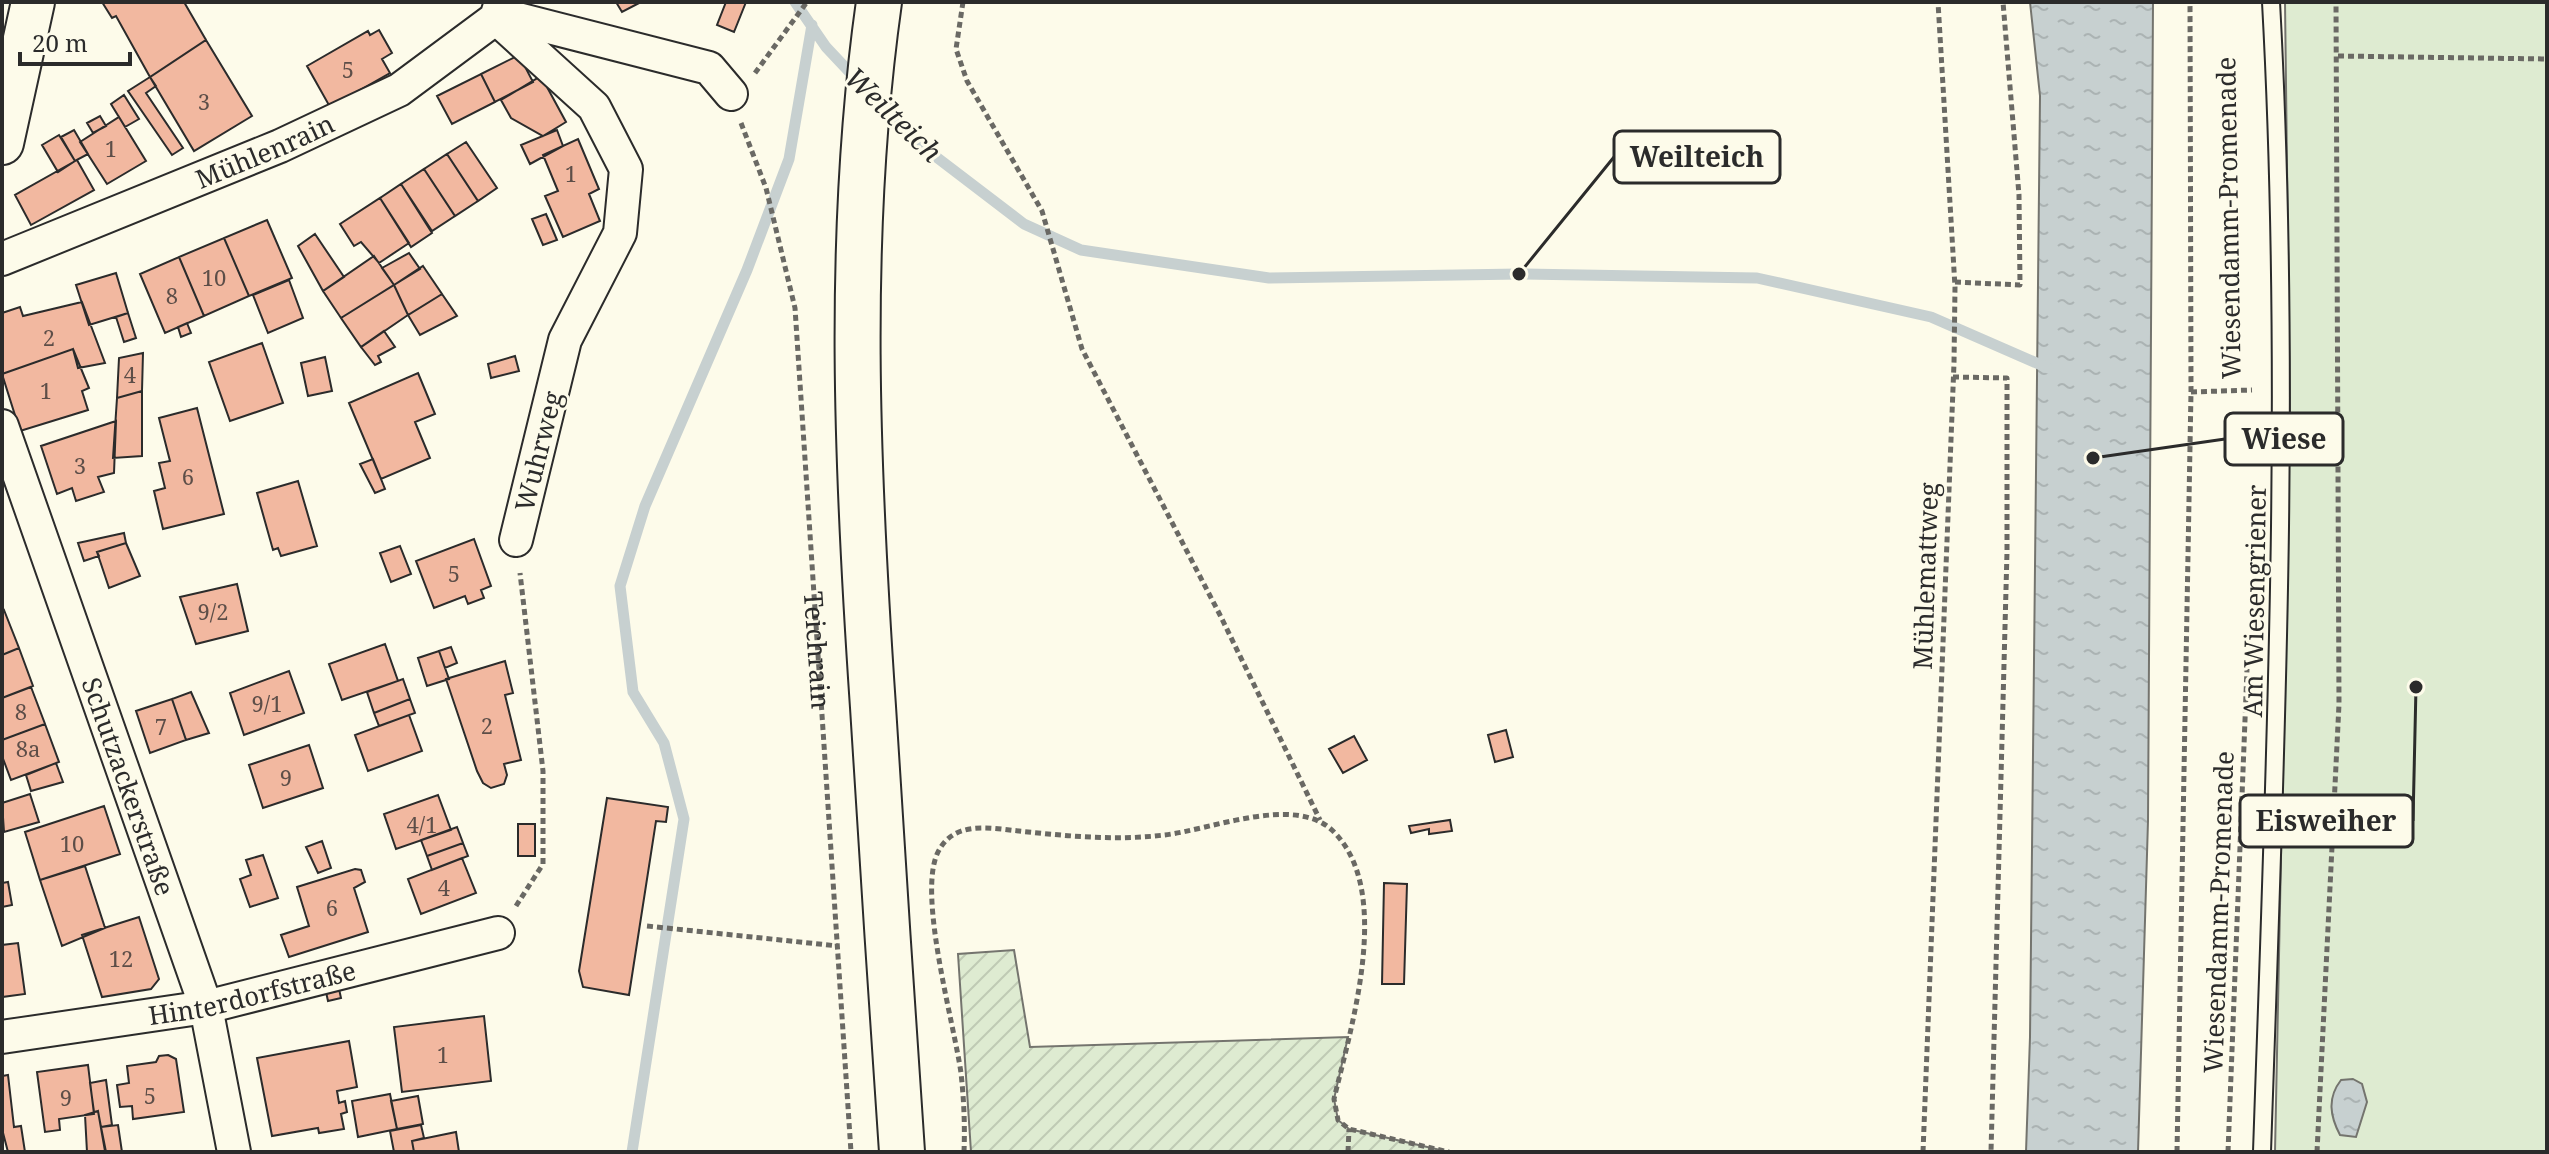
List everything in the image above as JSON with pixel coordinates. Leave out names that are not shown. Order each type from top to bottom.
[{"type":"main road","points":[[879,2],[870,59],[865,125],[859,280],[859,460],[902,1152]]},
{"type":"street","points":[[2,143],[33,2]]},
{"type":"street","points":[[499,11],[709,68],[731,94]]},
{"type":"street","name":"Mühlenrain","points":[[2,259],[267,152],[399,90],[499,11]]},
{"type":"street","name":"Wuhrweg","points":[[499,11],[594,107],[626,169],[620,233],[565,340],[516,540]]},
{"type":"street","name":"Schutzackerstraße","points":[[2,426],[206,1007],[234,1152]]},
{"type":"street","name":"Hinterdorfstraße","points":[[2,1037],[206,1007],[498,933]]},
{"type":"lane","name":"Am Wiesengriener","points":[[2262,1152],[2281,571],[2276,91],[2271,2]]},
{"type":"path","points":[[778,42],[807,2]]},
{"type":"path","points":[[963,2],[956,49],[967,81],[1042,211],[1082,349],[1220,615],[1320,820],[1348,850],[1364,892],[1362,960],[1334,1099],[1338,1120],[1349,1129],[1449,1152]]},
{"type":"path","name":"Mühlemattweg","points":[[1923,1152],[1954,363],[1955,284],[1938,2]]},
{"type":"path","points":[[1955,284],[2020,285],[2019,195],[2003,2]]},
{"type":"path","points":[[2177,1152],[2191,392],[2190,2]]},
{"type":"path","points":[[2317,1152],[2339,704],[2336,2]]},
{"type":"path","points":[[2338,56],[2547,59]]},
{"type":"path","name":"Teichrain","points":[[752,154],[766,188],[795,308],[851,1152]]},
{"type":"path","name":"Wiesendamm-Promenade","points":[[2252,374],[2252,405]]},
{"type":"path","points":[[1953,377],[2007,378],[2007,552],[1991,1152]]},
{"type":"path","points":[[2191,392],[2252,390]]},
{"type":"path","name":"Wuhrweg","points":[[498,933],[543,864],[543,771],[516,540]]},
{"type":"path","name":"Wiesendamm-Promenade","points":[[2228,1152],[2248,663]]},
{"type":"path","points":[[964,1152],[961,1074],[932,905],[931,875],[938,852],[948,838],[977,827],[1115,837],[1164,835],[1269,816],[1297,814],[1320,820]]},
{"type":"path","points":[[647,926],[838,946]]},
{"type":"path","points":[[1348,1152],[1349,1129]]},
{"type":"green space","points":[[2285,2],[2547,2],[2547,1152],[2275,1152],[2290,414]]},
{"type":"green space","points":[[1014,950],[1030,1047],[1348,1037],[1334,1099],[1338,1120],[1349,1129],[1449,1152],[971,1152],[958,954]]},
{"type":"water","points":[[2030,2],[2153,2],[2148,821],[2138,1152],[2026,1152],[2030,1037],[2040,96]]},
{"type":"water","points":[[2353,1079],[2362,1084],[2367,1102],[2356,1137],[2340,1135],[2332,1107],[2341,1080]]},
{"type":"building","points":[[102,2],[184,2],[206,40],[150,77],[116,16],[112,18]]},
{"type":"building","points":[[616,2],[641,2],[622,12]]},
{"type":"building","points":[[726,2],[746,2],[734,32],[717,25]]},
{"type":"building","points":[[379,30],[392,53],[382,59],[390,73],[330,107],[307,66],[368,31],[370,35]]},
{"type":"building","points":[[206,40],[252,116],[194,151],[150,77]]},
{"type":"building","points":[[519,55],[533,82],[495,102],[481,74]]},
{"type":"building","points":[[481,74],[495,102],[452,124],[437,96]]},
{"type":"building","points":[[541,76],[566,122],[543,136],[511,118],[501,100]]},
{"type":"building","points":[[150,77],[156,86],[146,93],[183,148],[172,155],[128,91]]},
{"type":"building","points":[[124,95],[139,119],[125,127],[111,104]]},
{"type":"building","points":[[100,116],[106,126],[93,133],[87,123]]},
{"type":"building","points":[[119,117],[146,161],[107,184],[80,142]]},
{"type":"building","points":[[74,130],[88,154],[75,161],[61,137]]},
{"type":"building","points":[[557,130],[563,146],[530,164],[521,145]]},
{"type":"building","points":[[59,135],[75,161],[58,172],[42,145]]},
{"type":"building","points":[[578,139],[599,189],[589,194],[600,221],[563,237],[545,196],[558,191],[543,155]]},
{"type":"building","points":[[466,142],[497,188],[478,201],[447,154]]},
{"type":"building","points":[[447,154],[478,201],[455,216],[424,169]]},
{"type":"building","points":[[77,160],[94,190],[31,225],[15,195]]},
{"type":"building","points":[[424,169],[455,216],[432,231],[401,184]]},
{"type":"building","points":[[401,184],[432,233],[411,247],[380,198]]},
{"type":"building","points":[[380,198],[409,243],[379,263],[361,242],[354,246],[340,224]]},
{"type":"building","points":[[546,214],[557,240],[543,245],[532,219]]},
{"type":"building","points":[[267,220],[292,278],[249,296],[224,238]]},
{"type":"building","points":[[315,234],[344,277],[323,291],[298,246]]},
{"type":"building","points":[[224,238],[249,296],[204,316],[179,257]]},
{"type":"building","points":[[409,253],[420,269],[394,285],[382,268]]},
{"type":"building","points":[[374,256],[394,285],[341,318],[323,291]]},
{"type":"building","points":[[179,257],[204,316],[165,333],[140,274]]},
{"type":"building","points":[[423,266],[442,294],[408,315],[394,285]]},
{"type":"building","points":[[116,273],[128,313],[89,325],[76,285]]},
{"type":"building","points":[[289,280],[303,318],[268,333],[253,295]]},
{"type":"building","points":[[394,285],[408,315],[361,347],[341,318]]},
{"type":"building","points":[[442,294],[457,316],[420,335],[408,315]]},
{"type":"building","points":[[82,302],[105,363],[78,368],[73,349],[2,374],[2,313],[20,307],[23,316]]},
{"type":"building","points":[[128,313],[136,338],[124,342],[116,317]]},
{"type":"building","points":[[187,323],[191,333],[181,337],[178,327]]},
{"type":"building","points":[[384,331],[395,347],[378,356],[381,362],[375,365],[361,347]]},
{"type":"building","points":[[262,343],[283,403],[230,421],[209,362]]},
{"type":"building","points":[[73,349],[89,388],[82,391],[88,410],[20,431],[2,374]]},
{"type":"building","points":[[143,353],[142,391],[117,398],[119,358]]},
{"type":"building","points":[[515,356],[519,371],[491,378],[488,364]]},
{"type":"building","points":[[325,357],[332,391],[308,396],[301,363]]},
{"type":"building","points":[[418,373],[435,414],[415,422],[430,458],[381,479],[349,403]]},
{"type":"building","points":[[142,391],[142,456],[113,458],[117,398]]},
{"type":"building","points":[[197,408],[224,514],[163,529],[154,491],[165,488],[159,463],[170,461],[159,418]]},
{"type":"building","points":[[116,421],[114,473],[98,477],[104,492],[76,501],[72,488],[57,494],[41,446]]},
{"type":"building","points":[[373,459],[385,489],[375,493],[360,464]]},
{"type":"building","points":[[298,481],[317,546],[281,556],[278,548],[273,550],[257,493]]},
{"type":"building","points":[[124,533],[126,543],[97,552],[99,556],[84,561],[78,543]]},
{"type":"building","points":[[474,539],[491,586],[481,590],[484,598],[468,604],[465,596],[434,608],[416,561]]},
{"type":"building","points":[[126,543],[140,576],[109,588],[97,552]]},
{"type":"building","points":[[400,546],[411,574],[391,582],[380,553]]},
{"type":"building","points":[[237,584],[248,631],[196,644],[180,597]]},
{"type":"building","points":[[2,611],[19,648],[2,655]]},
{"type":"building","points":[[385,644],[398,681],[342,700],[329,664]]},
{"type":"building","points":[[451,647],[457,663],[445,668],[439,651]]},
{"type":"building","points":[[19,648],[33,686],[2,698],[2,655]]},
{"type":"building","points":[[439,651],[449,679],[427,686],[418,658]]},
{"type":"building","points":[[505,661],[513,693],[505,695],[521,760],[504,764],[507,775],[504,784],[491,788],[483,783],[477,771],[446,679]]},
{"type":"building","points":[[289,671],[304,713],[244,735],[230,693]]},
{"type":"building","points":[[403,679],[410,699],[374,713],[367,692]]},
{"type":"building","points":[[31,687],[45,724],[2,740],[2,698]]},
{"type":"building","points":[[191,692],[209,733],[186,740],[172,699]]},
{"type":"building","points":[[172,699],[186,740],[150,753],[136,711]]},
{"type":"building","points":[[410,699],[415,713],[379,726],[374,713]]},
{"type":"building","points":[[409,715],[422,751],[368,771],[355,735]]},
{"type":"building","points":[[45,724],[59,762],[11,780],[2,756],[2,740]]},
{"type":"building","points":[[1506,730],[1513,757],[1495,762],[1488,735]]},
{"type":"building","points":[[1354,736],[1367,760],[1343,773],[1329,749]]},
{"type":"building","points":[[309,745],[323,788],[263,808],[249,765]]},
{"type":"building","points":[[56,763],[63,782],[31,791],[26,775]]},
{"type":"building","points":[[30,794],[39,822],[4,832],[2,803]]},
{"type":"building","points":[[438,795],[451,830],[396,849],[384,814]]},
{"type":"building","points":[[607,798],[668,807],[666,822],[656,821],[629,995],[583,987],[579,971]]},
{"type":"building","points":[[104,806],[120,854],[40,880],[25,832]]},
{"type":"building","points":[[1450,820],[1452,831],[1429,834],[1429,829],[1411,833],[1409,826]]},
{"type":"building","points":[[518,824],[535,824],[535,856],[518,856]]},
{"type":"building","points":[[457,827],[463,843],[427,856],[421,840]]},
{"type":"building","points":[[322,841],[331,868],[318,873],[306,847]]},
{"type":"building","points":[[463,843],[468,856],[432,870],[427,856]]},
{"type":"building","points":[[263,855],[278,898],[250,907],[240,879],[251,875],[246,860]]},
{"type":"building","points":[[462,858],[476,893],[421,914],[408,879]]},
{"type":"building","points":[[85,866],[105,928],[62,946],[40,880]]},
{"type":"building","points":[[355,869],[361,870],[365,882],[354,888],[368,932],[289,957],[281,935],[309,926],[297,887]]},
{"type":"building","points":[[8,882],[12,905],[2,907],[2,883]]},
{"type":"building","points":[[1384,883],[1407,884],[1404,984],[1382,984]]},
{"type":"building","points":[[139,917],[159,979],[151,989],[102,997],[82,935]]},
{"type":"building","points":[[18,943],[25,994],[2,997],[2,945]]},
{"type":"building","points":[[339,989],[341,998],[328,1001],[326,992]]},
{"type":"building","points":[[484,1016],[491,1081],[402,1092],[394,1027]]},
{"type":"building","points":[[349,1041],[357,1087],[337,1091],[339,1103],[345,1101],[347,1112],[341,1114],[344,1129],[319,1133],[318,1128],[272,1136],[257,1058]]},
{"type":"building","points":[[168,1055],[176,1059],[184,1112],[133,1119],[132,1106],[120,1107],[117,1085],[129,1083],[127,1066],[156,1062],[159,1056]]},
{"type":"building","points":[[88,1065],[94,1114],[59,1119],[60,1130],[45,1132],[37,1072]]},
{"type":"building","points":[[8,1075],[14,1127],[21,1126],[25,1152],[8,1152],[2,1129],[2,1076]]},
{"type":"building","points":[[106,1080],[112,1125],[101,1127],[98,1111],[94,1112],[90,1083]]},
{"type":"building","points":[[390,1094],[397,1129],[358,1137],[352,1101]]},
{"type":"building","points":[[418,1096],[423,1124],[397,1129],[391,1101]]},
{"type":"building","points":[[98,1111],[105,1151],[87,1152],[85,1115]]},
{"type":"building","points":[[118,1125],[122,1152],[106,1152],[101,1127]]},
{"type":"building","points":[[421,1125],[424,1138],[412,1141],[414,1152],[394,1152],[390,1131]]},
{"type":"building","points":[[456,1132],[459,1152],[414,1152],[412,1141]]},
{"type":"waterway","name":"Weilteich","points":[[795,2],[826,47],[857,80]]},
{"type":"waterway","points":[[632,1152],[684,819],[664,743],[633,692],[620,586],[645,506],[747,270],[789,159],[812,25]]},
{"type":"waterway","name":"Weilteich","points":[[879,104],[914,140],[1024,224],[1081,250],[1269,278],[1519,274],[1757,278],[1931,317],[2048,368]]},
{"type":"place","name":"Weilteich","points":[[1519,274]]},
{"type":"place","name":"Wiese","points":[[2093,458]]},
{"type":"place","name":"Eisweiher","points":[[2416,687]]}]
